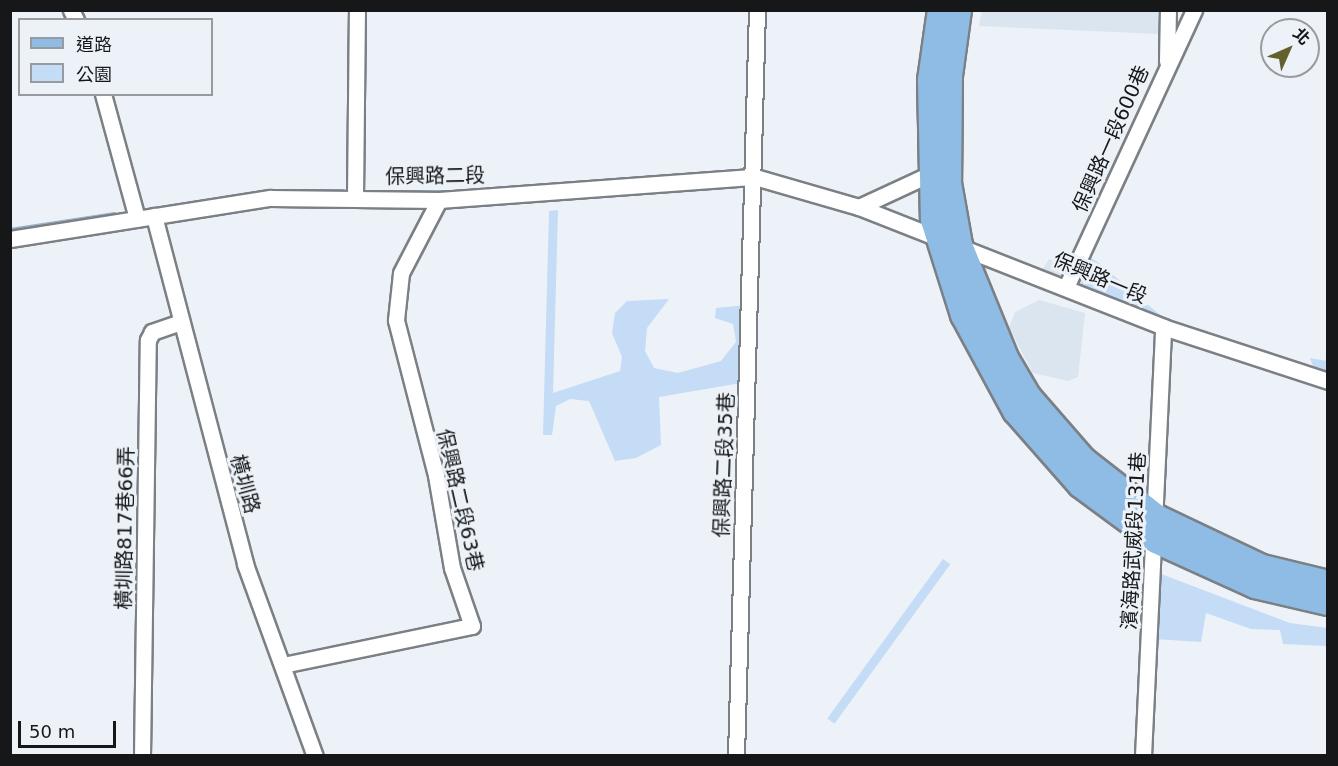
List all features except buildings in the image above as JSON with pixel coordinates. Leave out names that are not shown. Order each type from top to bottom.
[{"type":"main road","points":[[940,10],[930,80],[930,174],[937,238],[963,315],[1015,411],[1080,485],[1156,541],[1254,585],[1328,603]]},
{"type":"main road","points":[[959,10],[948,125],[949,183],[960,245],[1006,358],[1029,397],[1084,460],[1157,517],[1262,567],[1328,583]]},
{"type":"street","points":[[355,197],[357,10]]},
{"type":"street","name":"保興路二段35巷","points":[[736,756],[755,177],[757,10]]},
{"type":"street","points":[[1167,66],[1168,10]]},
{"type":"street","name":"保興路一段600巷","points":[[1067,285],[1194,10]]},
{"type":"street","points":[[104,96],[137,218]]},
{"type":"street","points":[[859,207],[930,174]]},
{"type":"street","name":"保興路二段","points":[[10,239],[270,198],[355,197],[439,200],[755,177],[859,207]]},
{"type":"street","name":"保興路二段63巷","points":[[283,665],[472,626],[452,568],[436,475],[396,320],[401,273],[439,200]]},
{"type":"street","name":"保興路一段","points":[[859,207],[1067,285],[1163,327],[1328,381]]},
{"type":"street","name":"橫圳路","points":[[154,216],[244,564],[315,756]]},
{"type":"street","name":"橫圳路817巷66弄","points":[[142,756],[148,340],[152,332],[181,322]]},
{"type":"street","name":"濱海路武威段131巷","points":[[1143,756],[1156,541],[1163,327]]},
{"type":"shaded area","points":[[982,10],[1160,11],[1159,34],[979,26]]},
{"type":"shaded area","points":[[1049,259],[1070,267],[1066,284],[1038,276]]},
{"type":"shaded area","points":[[1039,300],[1085,313],[1078,377],[1068,381],[1033,373],[1009,328],[1015,312]]},
{"type":"green space","points":[[558,210],[553,393],[620,371],[622,357],[612,333],[615,313],[627,301],[669,299],[647,328],[645,351],[654,368],[678,373],[721,361],[736,342],[733,324],[715,318],[716,308],[748,305],[741,383],[659,397],[661,445],[636,458],[615,461],[589,401],[570,399],[556,406],[552,435],[543,435],[549,211]]},
{"type":"green space","points":[[1088,256],[1099,263],[1166,320],[1079,289]]},
{"type":"green space","points":[[1310,358],[1327,361],[1327,371],[1313,366]]},
{"type":"green space","points":[[943,559],[950,564],[834,724],[827,718]]},
{"type":"green space","points":[[1156,572],[1290,623],[1327,628],[1327,646],[1283,644],[1280,630],[1251,629],[1206,613],[1201,642],[1154,639]]},
{"type":"waterway","points":[[278,191],[343,191]]},
{"type":"waterway","points":[[372,192],[455,192]]},
{"type":"waterway","points":[[10,230],[115,214]]}]
